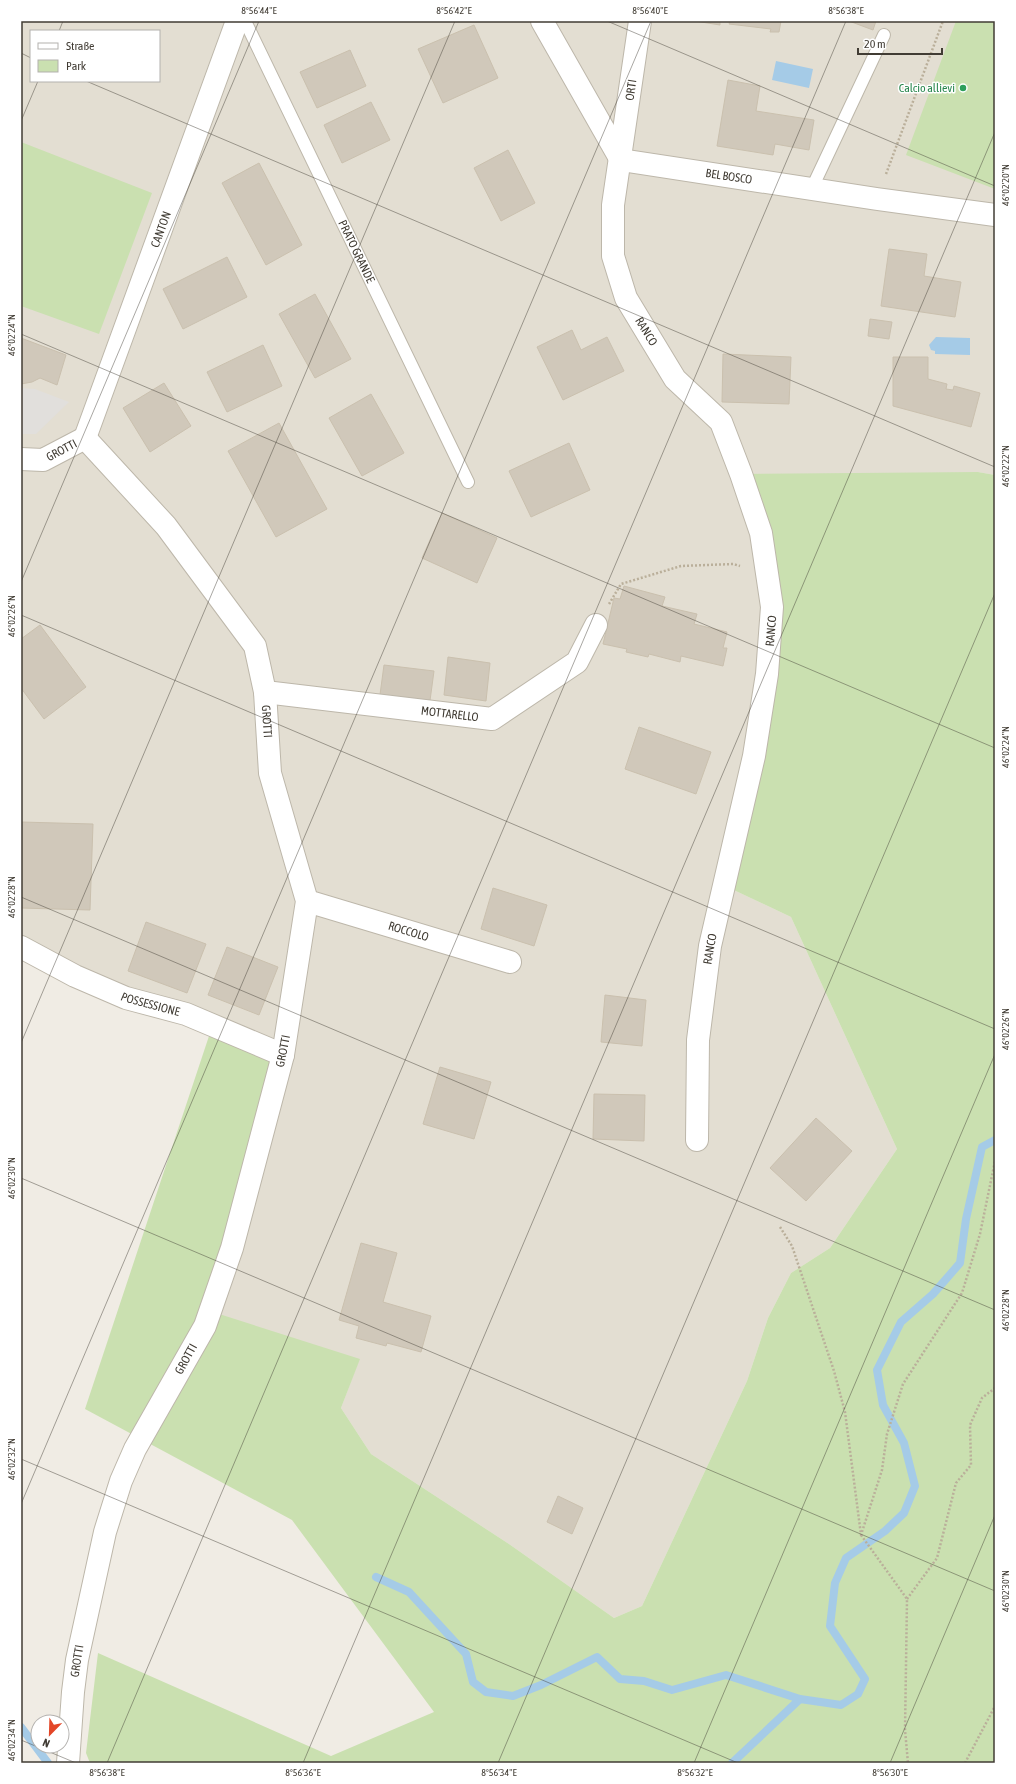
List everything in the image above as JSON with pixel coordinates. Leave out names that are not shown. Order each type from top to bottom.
[{"type":"street","name":"CANTON","points":[[85,438],[237,21]]},
{"type":"street","points":[[542,21],[621,160]]},
{"type":"street","name":"ORTI","points":[[621,160],[640,21]]},
{"type":"street","name":"BEL BOSCO","points":[[621,160],[877,199],[995,215]]},
{"type":"street","name":"RANCO","points":[[621,160],[613,205],[613,256],[626,298],[675,380],[721,422],[761,533],[772,607],[767,674],[754,756],[710,946],[698,1040],[697,1140]]},
{"type":"street","name":"GROTTI","points":[[21,459],[43,460],[85,438],[166,526],[255,646],[265,692],[270,772],[307,901],[283,1055],[232,1248],[205,1326],[135,1449],[121,1481],[110,1517],[77,1660],[68,1763]]},
{"type":"street","name":"MOTTARELLO","points":[[265,692],[492,719],[577,662],[596,625]]},
{"type":"street","name":"ROCCOLO","points":[[307,901],[510,962]]},
{"type":"street","name":"POSSESSIONE","points":[[21,947],[75,976],[126,998],[186,1014],[283,1055]]},
{"type":"lane","name":"PRATO GRANDE","points":[[245,21],[468,482]]},
{"type":"lane","points":[[812,188],[884,35]]},
{"type":"path","points":[[877,199],[944,21]]},
{"type":"path","points":[[596,625],[621,584],[681,566],[734,564],[767,572]]},
{"type":"path","points":[[862,1536],[882,1470],[887,1434],[903,1384],[962,1293],[980,1234],[995,1161]]},
{"type":"path","points":[[780,1227],[792,1246],[834,1371],[845,1412],[862,1536],[907,1599]]},
{"type":"path","points":[[908,1763],[905,1730],[907,1599],[937,1558],[956,1483],[971,1465],[970,1425],[982,1398],[995,1388]]},
{"type":"path","points":[[966,1763],[995,1706]]},
{"type":"shaded area","points":[[21,21],[995,21],[995,475],[978,472],[772,607],[723,885],[791,917],[897,1149],[830,1248],[791,1273],[768,1318],[747,1381],[642,1606],[614,1618],[509,1544],[371,1454],[341,1408],[359,1360],[205,1326],[283,1055],[21,947]]},
{"type":"shaded area","points":[[21,388],[35,389],[69,402],[36,434],[21,434]]},
{"type":"green space","name":"Calcio allievi","points":[[956,21],[995,21],[995,189],[906,155]]},
{"type":"green space","points":[[21,142],[152,193],[99,334],[21,306]]},
{"type":"green space","points":[[978,472],[995,475],[995,1763],[90,1763],[86,1753],[98,1653],[331,1756],[434,1712],[292,1520],[85,1409],[210,1033],[282,1052],[216,1313],[360,1359],[341,1408],[371,1454],[509,1544],[614,1618],[642,1606],[747,1381],[768,1318],[791,1273],[830,1248],[897,1149],[791,917],[723,885],[772,607],[741,474]]},
{"type":"water","points":[[776,61],[813,69],[809,88],[772,80]]},
{"type":"water","points":[[936,337],[970,338],[970,355],[935,354],[935,351],[931,350],[929,345]]},
{"type":"building","points":[[695,21],[720,21],[720,25]]},
{"type":"building","points":[[723,21],[781,21],[779,32],[770,32],[771,29],[729,24],[730,22]]},
{"type":"building","points":[[849,21],[876,21],[873,30]]},
{"type":"building","points":[[474,25],[498,78],[443,103],[418,49]]},
{"type":"building","points":[[350,50],[366,86],[317,108],[300,72]]},
{"type":"building","points":[[728,80],[760,86],[756,111],[814,120],[809,150],[775,144],[773,155],[717,146]]},
{"type":"building","points":[[371,102],[390,140],[342,163],[324,125]]},
{"type":"building","points":[[508,150],[535,203],[501,221],[474,168]]},
{"type":"building","points":[[259,163],[302,245],[266,265],[222,183]]},
{"type":"building","points":[[889,249],[927,254],[924,276],[961,282],[955,317],[881,306]]},
{"type":"building","points":[[227,257],[247,297],[183,329],[163,289]]},
{"type":"building","points":[[315,294],[351,359],[315,378],[279,314]]},
{"type":"building","points":[[870,319],[892,322],[889,339],[868,336]]},
{"type":"building","points":[[572,330],[581,350],[607,337],[624,371],[563,400],[537,347]]},
{"type":"building","points":[[21,338],[66,355],[57,385],[40,378],[32,382],[21,384]]},
{"type":"building","points":[[263,345],[282,386],[227,412],[207,372]]},
{"type":"building","points":[[723,354],[791,357],[789,404],[722,402]]},
{"type":"building","points":[[893,357],[928,357],[928,379],[947,384],[946,389],[953,390],[954,386],[980,393],[971,427],[893,406]]},
{"type":"building","points":[[164,383],[191,426],[150,452],[123,408]]},
{"type":"building","points":[[371,394],[404,453],[362,476],[329,418]]},
{"type":"building","points":[[279,423],[327,509],[276,537],[228,451]]},
{"type":"building","points":[[569,443],[590,490],[531,517],[509,471]]},
{"type":"building","points":[[442,513],[497,538],[477,583],[422,558]]},
{"type":"building","points":[[624,586],[665,597],[662,606],[697,614],[694,624],[727,632],[723,648],[727,648],[723,666],[681,656],[680,662],[649,654],[648,657],[626,652],[627,649],[603,644],[614,598],[620,599]]},
{"type":"building","points":[[40,625],[86,687],[44,719],[21,688],[21,639]]},
{"type":"building","points":[[448,657],[490,663],[486,701],[444,695]]},
{"type":"building","points":[[384,665],[434,671],[429,708],[379,702]]},
{"type":"building","points":[[639,727],[711,752],[696,794],[625,769]]},
{"type":"building","points":[[21,822],[93,824],[90,910],[21,908]]},
{"type":"building","points":[[493,888],[547,905],[534,946],[481,929]]},
{"type":"building","points":[[146,922],[206,944],[187,993],[128,971]]},
{"type":"building","points":[[227,947],[278,967],[259,1015],[208,995]]},
{"type":"building","points":[[605,995],[646,1000],[642,1046],[601,1042]]},
{"type":"building","points":[[440,1067],[491,1082],[474,1139],[423,1124]]},
{"type":"building","points":[[594,1094],[645,1095],[644,1141],[593,1139]]},
{"type":"building","points":[[816,1118],[852,1151],[806,1201],[770,1168]]},
{"type":"building","points":[[361,1243],[397,1253],[383,1302],[431,1316],[421,1352],[387,1343],[386,1346],[356,1338],[359,1326],[339,1320]]},
{"type":"building","points":[[558,1496],[583,1508],[572,1534],[547,1522]]},
{"type":"waterway","points":[[732,1763],[800,1699],[841,1705],[858,1694],[865,1679],[830,1626],[835,1583],[846,1558],[885,1531],[904,1513],[915,1486],[904,1443],[883,1405],[877,1370],[901,1322],[933,1294],[960,1263],[966,1219],[982,1147],[995,1140]]},
{"type":"waterway","points":[[376,1577],[409,1592],[466,1654],[473,1682],[486,1692],[513,1696],[541,1685],[597,1657],[620,1679],[644,1681],[672,1690],[726,1675],[800,1699]]},
{"type":"waterway","points":[[21,1727],[48,1763]]},
{"type":"place","name":"Calcio allievi","points":[[963,88]]}]
